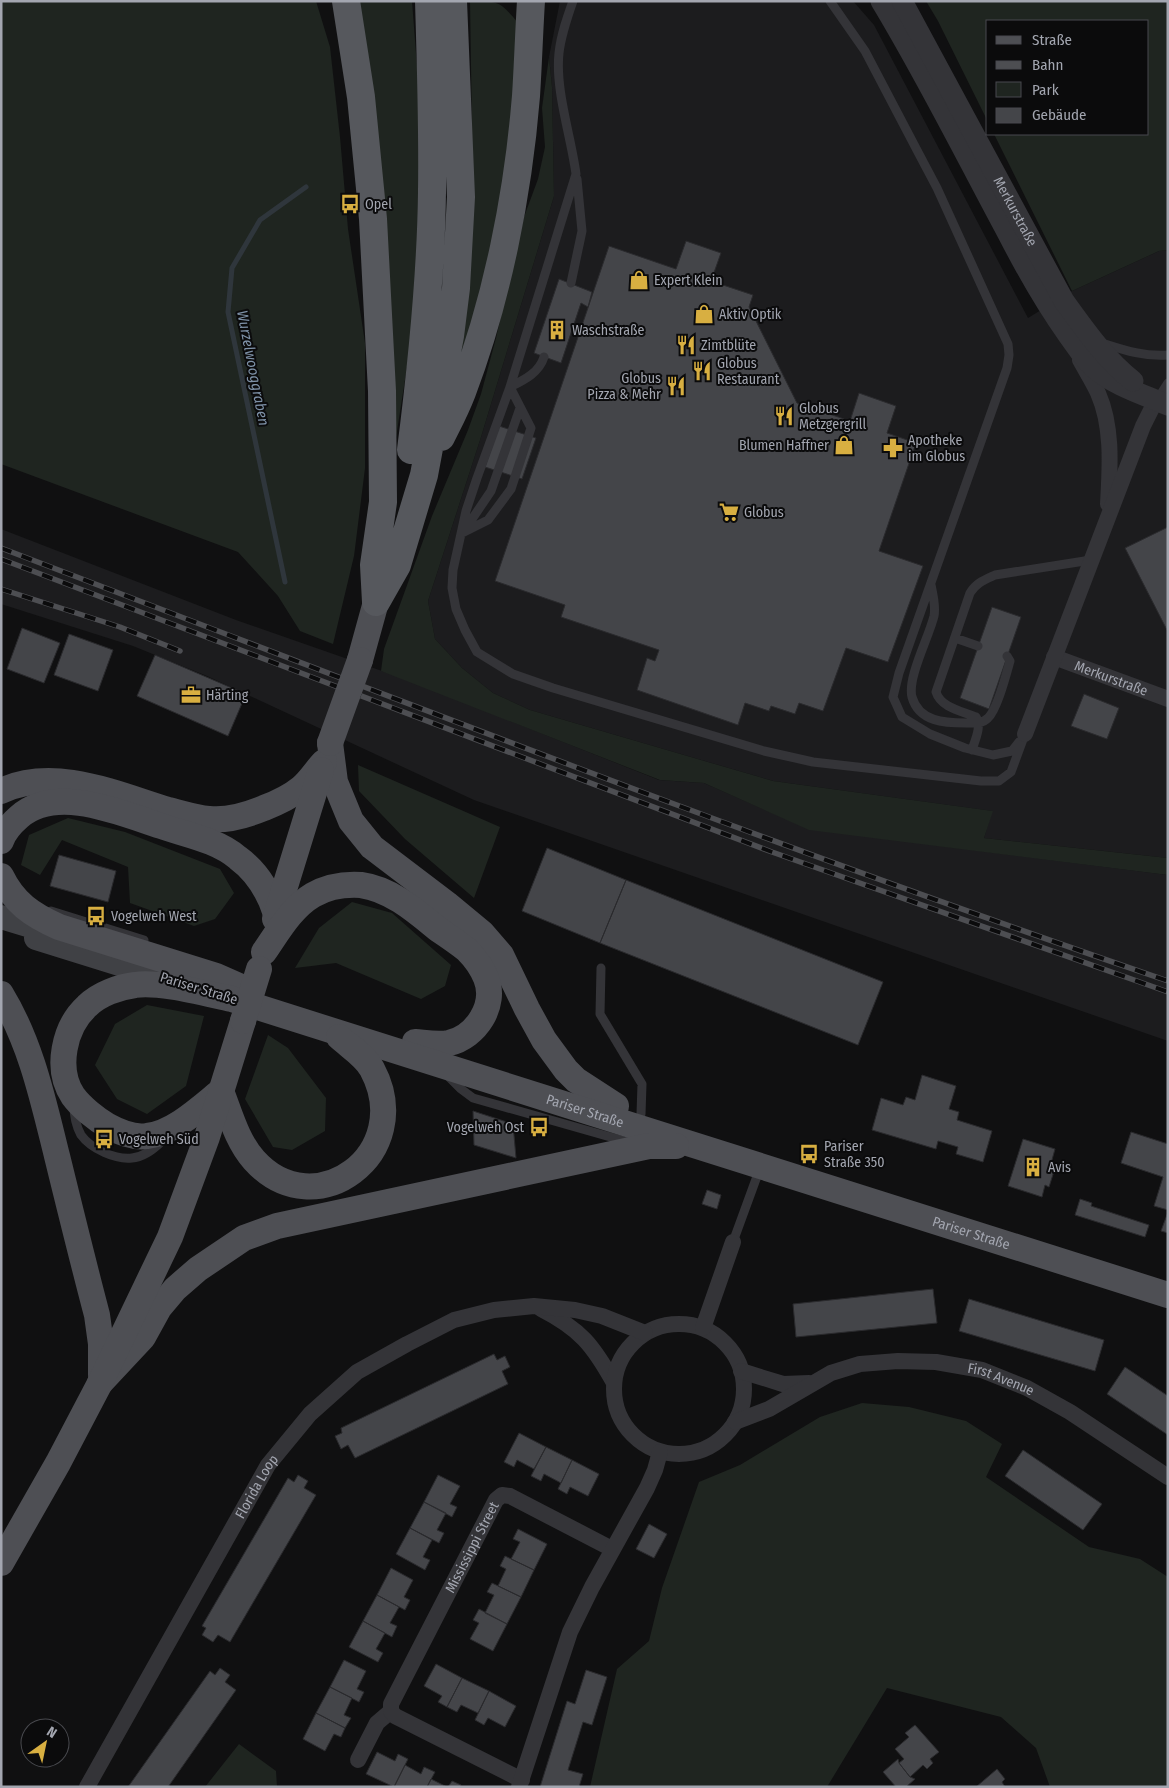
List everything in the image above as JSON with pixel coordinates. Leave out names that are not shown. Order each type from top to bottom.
[{"type":"highway","points":[[335,1],[355,58]]},
{"type":"highway","points":[[346,1],[361,97],[372,219],[382,391],[384,502],[374,565],[376,602]]},
{"type":"highway","points":[[376,602],[397,565],[424,475],[450,336],[456,288],[461,197],[441,1]]},
{"type":"highway","points":[[376,602],[408,473],[426,321],[432,193],[432,90],[441,1]]},
{"type":"highway","points":[[424,475],[461,394],[496,284],[509,220],[526,97],[532,1]]},
{"type":"main road","points":[[262,961],[327,752],[360,660],[376,602]]},
{"type":"main road","points":[[1,792],[15,785],[56,781],[85,785],[182,814],[208,819],[234,818],[280,802],[302,788],[327,752]]},
{"type":"main road","points":[[327,752],[335,782],[351,821],[372,847],[447,904],[482,933],[502,954],[527,1009],[544,1040],[566,1070],[576,1080],[616,1106]]},
{"type":"main road","points":[[1,841],[12,823],[24,812],[41,805],[63,802],[81,803],[105,808],[219,845],[238,857],[252,870],[271,898],[276,914]]},
{"type":"main road","points":[[1,876],[9,892],[8,914],[41,919],[59,927],[216,976],[239,1003]]},
{"type":"main road","points":[[1,1563],[58,1463],[100,1383],[170,1237],[207,1137],[221,1091],[239,1003],[288,917],[313,895],[342,885],[362,886],[385,892],[468,951],[480,966],[487,979],[489,994],[484,1016],[474,1028],[464,1036],[448,1043],[415,1042]]},
{"type":"main road","points":[[221,1091],[177,1124],[148,1136],[117,1131],[100,1122],[74,1096],[64,1070],[64,1053],[67,1038],[81,1012],[87,1006],[110,992],[137,984],[180,989],[239,1003]]},
{"type":"main road","points":[[1,994],[21,1032],[32,1061],[47,1114],[97,1315],[102,1344],[100,1383]]},
{"type":"main road","name":"Pariser Straße","points":[[239,1003],[1168,1295]]},
{"type":"main road","name":"Pariser Straße","points":[[239,1003],[415,1042],[1168,1278]]},
{"type":"main road","points":[[221,1091],[241,1142],[253,1159],[266,1171],[294,1184],[326,1185],[340,1180],[365,1161],[375,1146],[382,1130],[384,1109],[380,1090],[372,1069],[366,1061],[331,1031]]},
{"type":"main road","points":[[100,1383],[143,1337],[159,1308],[175,1289],[198,1269],[244,1238],[277,1226],[649,1146],[711,1150]]},
{"type":"street","points":[[529,42],[545,1]]},
{"type":"street","name":"Merkurstraße","points":[[881,1],[908,46],[1024,264],[1099,394],[1106,413],[1109,444],[1107,519]]},
{"type":"street","name":"Merkurstraße","points":[[902,1],[1059,292],[1091,339],[1116,367],[1164,396]]},
{"type":"street","name":"Merkurstraße","points":[[1053,314],[1092,367],[1122,387],[1164,396]]},
{"type":"street","name":"Merkurstraße","points":[[1025,734],[1143,426],[1164,396]]},
{"type":"street","name":"Merkurstraße","points":[[1054,657],[1168,699]]},
{"type":"street","points":[[703,1328],[733,1242]]},
{"type":"street","points":[[534,1306],[558,1318],[586,1340],[599,1356],[614,1383]]},
{"type":"street","name":"Florida Loop","points":[[87,1787],[268,1465],[310,1414],[358,1372],[454,1320],[494,1310],[534,1306],[575,1310],[602,1316],[645,1333]]},
{"type":"street","points":[[674,1324],[703,1328],[716,1335],[736,1357],[744,1384],[741,1410],[725,1436],[711,1446],[695,1452],[678,1454],[660,1452],[647,1446],[635,1437],[625,1426],[618,1412],[614,1398],[614,1383],[619,1363],[630,1346],[645,1333],[659,1327],[674,1324]]},
{"type":"street","name":"First Avenue","points":[[735,1422],[769,1409],[831,1374],[860,1364],[898,1361],[936,1362],[982,1370],[1028,1388],[1070,1412],[1168,1476]]},
{"type":"street","name":"First Avenue","points":[[741,1371],[782,1384],[814,1383]]},
{"type":"street","points":[[391,1711],[394,1716],[520,1784],[570,1632],[612,1549],[647,1488],[660,1452]]},
{"type":"street","name":"Mississippi Street","points":[[358,1760],[377,1723],[391,1711],[391,1704],[496,1500],[502,1495],[510,1496],[612,1549]]},
{"type":"lane","points":[[571,283],[582,231],[573,147],[560,86],[559,53],[565,22],[573,1]]},
{"type":"lane","points":[[830,1],[865,51],[920,154],[1008,344],[1009,355],[893,697],[902,717],[930,734],[972,750],[993,755],[1012,751],[1025,734]]},
{"type":"lane","points":[[576,174],[510,388],[476,478],[466,511],[453,570],[452,588],[456,609],[477,652],[513,674],[545,685],[764,751],[813,762],[981,781],[999,781],[1011,772],[1025,734]]},
{"type":"lane","points":[[1091,339],[1129,352],[1156,356],[1168,355]]},
{"type":"lane","points":[[510,388],[530,377],[542,363],[544,357]]},
{"type":"lane","points":[[462,533],[488,520],[510,488],[531,428],[510,388]]},
{"type":"lane","points":[[462,533],[491,491],[520,408]]},
{"type":"lane","points":[[972,750],[978,728],[976,717],[944,704],[938,699],[936,692],[974,586],[982,580],[995,575],[1092,560]]},
{"type":"lane","points":[[931,583],[934,614],[910,685],[912,697],[918,708],[928,717],[942,723],[978,723],[987,719],[993,712],[1010,662],[1007,656]]},
{"type":"lane","points":[[955,638],[978,646]]},
{"type":"lane","points":[[8,914],[39,907],[157,944]]},
{"type":"lane","points":[[210,963],[239,1003]]},
{"type":"lane","points":[[601,968],[600,1014],[642,1084],[641,1114]]},
{"type":"lane","points":[[438,1064],[461,1089],[474,1098],[649,1146]]},
{"type":"lane","points":[[733,1242],[760,1166]]},
{"type":"shaded area","points":[[560,1],[853,1],[874,25],[1028,318],[1072,291],[1159,251],[1168,250],[1168,858],[984,838],[992,811],[773,781],[530,710],[493,693],[462,668],[435,639],[428,601],[481,437],[554,196],[552,87],[549,57]]},
{"type":"shaded area","points":[[1,529],[236,620],[402,678],[659,780],[704,783],[809,829],[1168,875],[1168,1041],[474,800],[207,676],[133,646],[1,604]]},
{"type":"green space","points":[[1,1],[316,1],[330,47],[348,229],[365,343],[365,468],[354,556],[333,644],[300,631],[278,596],[238,552],[1,464]]},
{"type":"green space","points":[[353,1],[412,1],[420,106],[421,264],[391,470]]},
{"type":"green space","points":[[470,1],[499,4],[520,25],[506,202],[449,409],[472,130]]},
{"type":"green space","points":[[926,1],[1168,1],[1168,250],[1159,251],[1072,291],[994,135],[1149,135],[1149,20],[986,20],[986,118],[938,21]]},
{"type":"green space","points":[[549,57],[552,87],[554,196],[481,437],[428,601],[435,639],[462,668],[493,693],[530,710],[773,781],[993,811],[984,838],[1168,858],[1168,875],[809,830],[704,783],[660,780],[381,671],[384,649],[432,516],[481,394],[524,217],[538,179],[545,147],[542,108]]},
{"type":"green space","points":[[358,765],[500,827],[474,898],[405,839],[359,791]]},
{"type":"green space","points":[[68,818],[125,832],[220,869],[234,893],[215,919],[194,926],[130,903],[128,867],[62,840],[40,875],[21,865],[29,835]]},
{"type":"green space","points":[[352,902],[392,913],[451,965],[445,986],[421,999],[336,963],[295,968],[319,928]]},
{"type":"green space","points":[[147,1005],[204,1016],[186,1086],[147,1114],[117,1099],[95,1065],[115,1024]]},
{"type":"green space","points":[[268,1035],[288,1048],[326,1098],[325,1131],[292,1150],[273,1147],[245,1099]]},
{"type":"green space","points":[[862,1403],[909,1407],[966,1421],[1002,1444],[986,1477],[1089,1547],[1140,1559],[1168,1577],[1168,1787],[1050,1787],[1036,1748],[1001,1717],[887,1688],[827,1787],[590,1787],[617,1669],[649,1641],[662,1588],[699,1482],[740,1465],[820,1417]]},
{"type":"green space","points":[[239,1744],[276,1771],[277,1787],[205,1787]]},
{"type":"building","points":[[686,241],[721,253],[711,281],[753,295],[749,307],[797,403],[850,421],[859,393],[896,406],[887,433],[916,443],[879,551],[923,566],[888,662],[846,648],[823,711],[799,703],[795,714],[771,706],[769,711],[745,703],[738,725],[637,690],[647,658],[655,661],[659,650],[561,617],[565,605],[495,581],[609,246],[676,269]]},
{"type":"building","name":"Waschstraße","points":[[559,279],[592,292],[588,307],[581,303],[561,363],[534,353]]},
{"type":"building","points":[[499,426],[536,438],[522,479],[485,467]]},
{"type":"building","points":[[1168,527],[1168,632],[1125,548]]},
{"type":"building","points":[[992,607],[1021,617],[989,709],[960,698]]},
{"type":"building","points":[[22,628],[60,643],[44,683],[7,669]]},
{"type":"building","points":[[69,634],[113,650],[98,691],[54,675]]},
{"type":"building","name":"Härting","points":[[155,655],[246,694],[228,736],[137,696]]},
{"type":"building","points":[[1084,694],[1119,708],[1107,739],[1071,726]]},
{"type":"building","points":[[547,848],[626,880],[600,943],[522,911]]},
{"type":"building","points":[[59,855],[116,871],[108,902],[50,886]]},
{"type":"building","points":[[626,880],[883,982],[858,1045],[600,943]]},
{"type":"building","points":[[922,1075],[956,1086],[949,1109],[959,1112],[957,1120],[992,1131],[983,1162],[956,1154],[958,1147],[938,1141],[936,1149],[872,1130],[881,1098],[903,1105],[906,1097],[915,1100]]},
{"type":"building","points":[[473,1111],[513,1124],[516,1158],[474,1145]]},
{"type":"building","points":[[1131,1132],[1168,1144],[1168,1210],[1154,1206],[1163,1177],[1121,1163]]},
{"type":"building","name":"Avis","points":[[1023,1139],[1055,1149],[1050,1167],[1055,1168],[1049,1187],[1045,1185],[1042,1197],[1008,1186]]},
{"type":"building","points":[[707,1190],[721,1195],[717,1209],[702,1204]]},
{"type":"building","points":[[1080,1199],[1092,1203],[1091,1206],[1149,1225],[1145,1237],[1075,1215]]},
{"type":"building","points":[[1168,1212],[1168,1233],[1161,1231]]},
{"type":"building","points":[[933,1289],[937,1323],[796,1337],[793,1304]]},
{"type":"building","points":[[969,1299],[1104,1340],[1095,1371],[959,1331]]},
{"type":"building","points":[[494,1354],[497,1360],[505,1356],[510,1367],[502,1371],[508,1384],[355,1458],[348,1445],[341,1449],[335,1436],[342,1433],[341,1428]]},
{"type":"building","points":[[1125,1367],[1168,1396],[1168,1435],[1107,1394]]},
{"type":"building","points":[[519,1433],[546,1447],[534,1469],[517,1460],[514,1467],[504,1462]]},
{"type":"building","points":[[546,1447],[572,1460],[561,1483],[544,1474],[541,1481],[531,1476]]},
{"type":"building","points":[[1023,1450],[1102,1504],[1083,1530],[1005,1476]]},
{"type":"building","points":[[572,1460],[599,1474],[588,1496],[570,1487],[567,1494],[558,1489]]},
{"type":"building","points":[[298,1475],[308,1481],[304,1488],[316,1495],[230,1642],[218,1635],[213,1642],[202,1635],[206,1628],[202,1626],[288,1478],[294,1482]]},
{"type":"building","points":[[438,1475],[460,1486],[450,1504],[457,1507],[452,1517],[424,1502]]},
{"type":"building","points":[[424,1502],[446,1513],[437,1530],[444,1533],[439,1543],[410,1528]]},
{"type":"building","points":[[649,1524],[667,1534],[654,1558],[636,1549]]},
{"type":"building","points":[[410,1528],[432,1540],[423,1557],[430,1560],[425,1570],[396,1554]]},
{"type":"building","points":[[518,1529],[547,1544],[534,1570],[511,1559],[520,1542],[513,1539]]},
{"type":"building","points":[[505,1556],[534,1570],[521,1597],[498,1586],[506,1569],[500,1566]]},
{"type":"building","points":[[391,1568],[413,1580],[404,1597],[410,1600],[405,1610],[377,1595]]},
{"type":"building","points":[[492,1583],[521,1597],[507,1624],[485,1613],[494,1595],[487,1592]]},
{"type":"building","points":[[377,1595],[399,1607],[390,1623],[397,1626],[392,1637],[363,1621]]},
{"type":"building","points":[[479,1609],[507,1624],[493,1651],[470,1639],[479,1623],[473,1620]]},
{"type":"building","points":[[363,1621],[385,1633],[376,1649],[383,1653],[378,1662],[349,1647]]},
{"type":"building","points":[[344,1660],[366,1671],[357,1689],[364,1692],[359,1702],[330,1687]]},
{"type":"building","points":[[436,1664],[462,1678],[447,1707],[438,1702],[442,1696],[424,1686]]},
{"type":"building","points":[[220,1668],[230,1675],[225,1682],[236,1690],[168,1787],[128,1787],[210,1671],[215,1675]]},
{"type":"building","points":[[586,1670],[607,1677],[592,1725],[583,1722],[568,1770],[583,1774],[579,1787],[540,1787],[567,1701],[575,1704]]},
{"type":"building","points":[[462,1678],[489,1691],[478,1713],[461,1705],[457,1712],[447,1707]]},
{"type":"building","points":[[330,1687],[352,1698],[344,1715],[351,1718],[345,1728],[316,1713]]},
{"type":"building","points":[[489,1691],[516,1706],[505,1727],[488,1718],[484,1725],[475,1720]]},
{"type":"building","points":[[316,1713],[345,1728],[341,1737],[334,1734],[325,1751],[303,1739]]},
{"type":"building","points":[[915,1725],[939,1752],[930,1759],[933,1763],[927,1769],[923,1765],[910,1777],[899,1763],[904,1759],[895,1749],[909,1737],[905,1733]]},
{"type":"building","points":[[377,1752],[395,1761],[398,1754],[408,1759],[394,1787],[366,1774]]},
{"type":"building","points":[[898,1759],[910,1777],[915,1779],[906,1787],[896,1787],[883,1772]]},
{"type":"building","points":[[405,1765],[421,1774],[424,1767],[435,1772],[427,1787],[394,1787]]},
{"type":"building","points":[[997,1769],[1005,1779],[1002,1782],[1005,1787],[976,1787]]},
{"type":"building","points":[[431,1779],[447,1787],[427,1787]]},
{"type":"building","points":[[452,1781],[461,1785],[460,1787],[448,1787]]},
{"type":"waterway","name":"Wurzelwooggraben","points":[[285,582],[228,312],[232,268],[260,220],[306,187]]},
{"type":"railway","points":[[1,548],[728,824],[874,878],[1168,981]]},
{"type":"railway","points":[[1,559],[772,852],[1168,992]]},
{"type":"railway","points":[[1,589],[120,627],[180,651]]},
{"type":"place","name":"Opel","points":[[350,204]]},
{"type":"place","name":"Expert Klein","points":[[639,280]]},
{"type":"place","name":"Aktiv Optik","points":[[704,314]]},
{"type":"place","name":"Waschstraße","points":[[557,330]]},
{"type":"place","name":"Zimtblüte","points":[[686,345]]},
{"type":"place","name":"Globus Restaurant","points":[[702,371]]},
{"type":"place","name":"Globus Pizza & Mehr","points":[[676,386]]},
{"type":"place","name":"Globus Metzgergrill","points":[[784,416]]},
{"type":"place","name":"Blumen Haffner","points":[[844,445]]},
{"type":"place","name":"Apotheke im Globus","points":[[893,448]]},
{"type":"place","name":"Globus","points":[[729,512]]},
{"type":"place","name":"Härting","points":[[191,695]]},
{"type":"place","name":"Vogelweh West","points":[[96,916]]},
{"type":"place","name":"Vogelweh Ost","points":[[539,1127]]},
{"type":"place","name":"Vogelweh Süd","points":[[104,1139]]},
{"type":"place","name":"Pariser Straße 350","points":[[809,1154]]},
{"type":"place","name":"Avis","points":[[1033,1167]]}]
